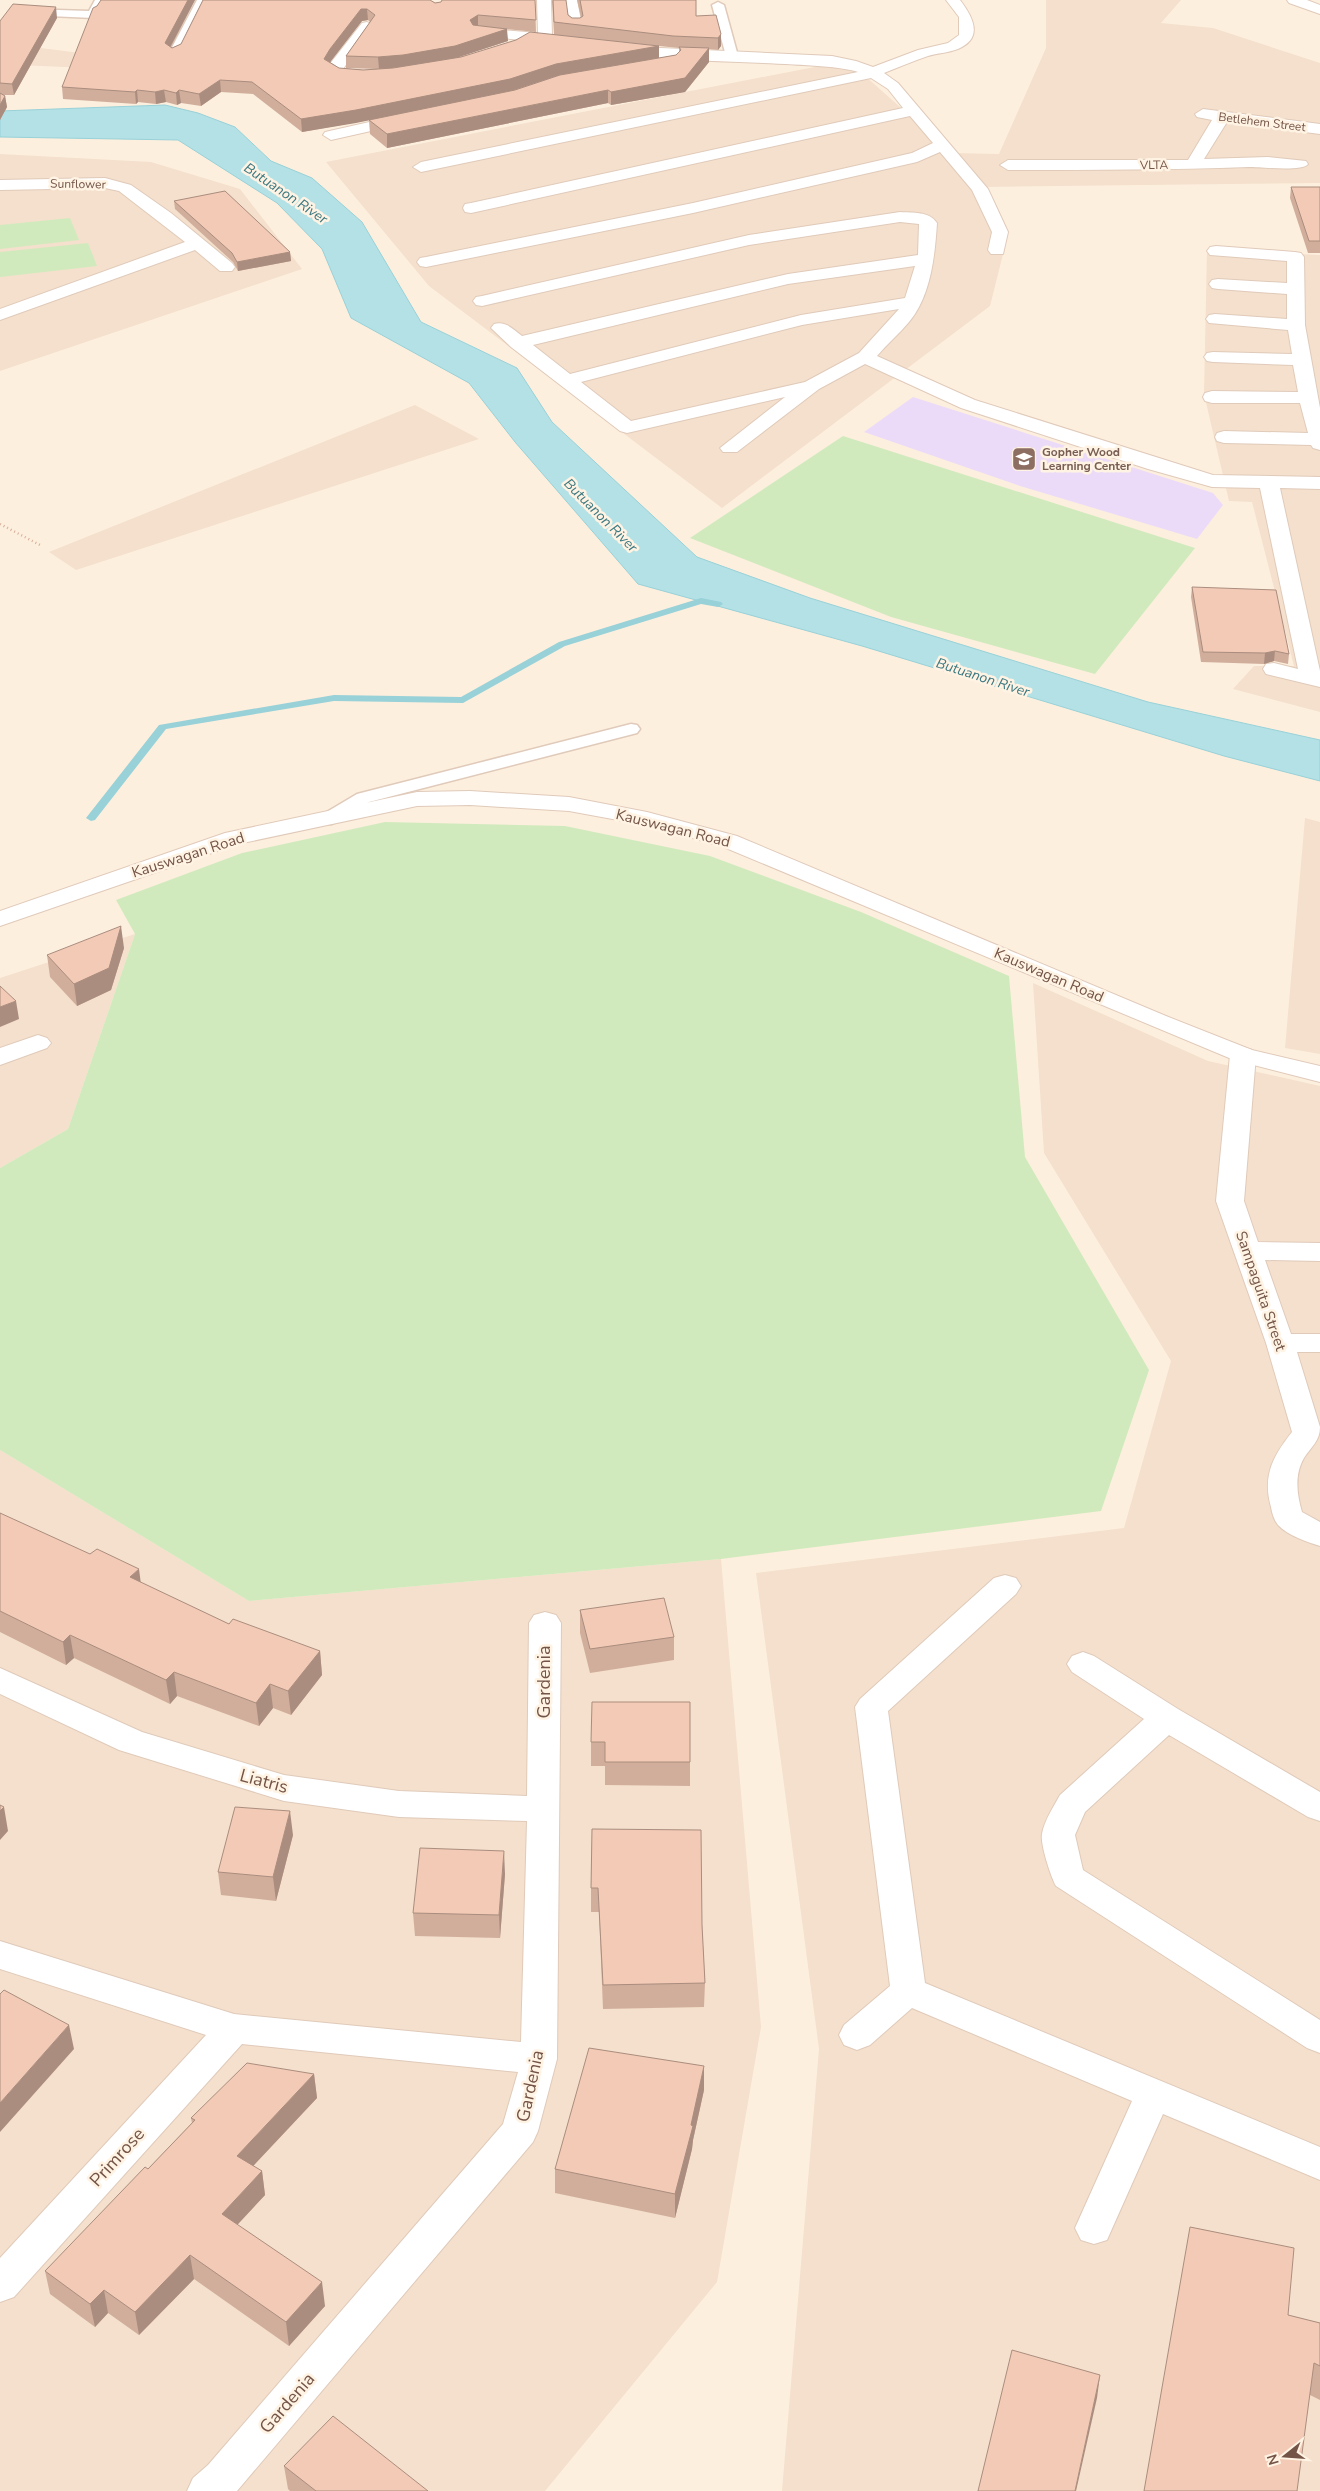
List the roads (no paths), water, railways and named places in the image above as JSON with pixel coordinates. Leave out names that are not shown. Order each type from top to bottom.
[{"type":"street","points":[[544,0],[545,38]]},
{"type":"street","points":[[421,167],[872,72],[923,53],[953,46],[966,37],[966,17],[953,0]]},
{"type":"street","points":[[1294,0],[1320,10]]},
{"type":"street","points":[[367,26],[337,65],[335,71],[343,76],[379,75]]},
{"type":"street","points":[[479,32],[545,38],[570,43]]},
{"type":"street","points":[[507,50],[518,45],[527,37]]},
{"type":"street","points":[[608,47],[674,54],[832,61],[850,64],[872,72],[893,86],[980,189],[1000,232],[997,250]]},
{"type":"street","points":[[653,67],[672,62],[674,54]]},
{"type":"street","points":[[471,208],[914,110]]},
{"type":"street","name":"Betlehem Street","points":[[1203,114],[1221,118],[1320,129]]},
{"type":"street","points":[[347,148],[331,135],[418,117]]},
{"type":"street","points":[[1193,165],[1221,118]]},
{"type":"street","points":[[426,262],[692,208],[918,157],[943,144]]},
{"type":"street","name":"VLTA","points":[[1008,165],[1193,165],[1268,162],[1300,164]]},
{"type":"street","name":"Sunflower","points":[[0,184],[105,183],[125,188],[226,267]]},
{"type":"street","points":[[482,301],[750,240],[900,217],[924,219],[929,223],[926,259],[912,302],[903,318],[865,357],[812,385],[730,448]]},
{"type":"street","points":[[0,315],[197,243]]},
{"type":"street","points":[[1216,251],[1295,256],[1296,325],[1308,398],[1319,442],[1224,437]]},
{"type":"street","points":[[517,343],[788,279],[926,259]]},
{"type":"street","points":[[1218,284],[1295,289]]},
{"type":"street","points":[[567,380],[801,320],[912,302]]},
{"type":"street","points":[[1215,320],[1296,325]]},
{"type":"street","points":[[500,328],[627,427],[812,385]]},
{"type":"street","points":[[865,357],[968,404],[1136,460],[1212,481],[1320,483]]},
{"type":"street","points":[[1213,357],[1302,360]]},
{"type":"street","points":[[1212,397],[1308,398]]},
{"type":"street","points":[[1268,483],[1315,680],[1274,669]]},
{"type":"street","name":"Kauswagan Road","points":[[0,919],[233,838],[326,820],[382,804],[417,799],[470,798],[569,804],[647,819],[729,840],[1157,1021],[1243,1055],[1320,1074]]},
{"type":"street","points":[[0,1057],[38,1043]]},
{"type":"street","name":"Sampaguita Street","points":[[1243,1055],[1230,1202],[1314,1433],[1288,1458],[1281,1490],[1289,1518],[1320,1535]]},
{"type":"street","points":[[1247,1251],[1320,1252]]},
{"type":"street","points":[[1280,1343],[1320,1344]]},
{"type":"street","points":[[908,1992],[872,1707],[1005,1586]]},
{"type":"street","name":"Gardenia","points":[[207,2491],[222,2478],[520,2131],[539,2059],[544,1809],[544,1623]]},
{"type":"street","points":[[1083,1664],[1167,1718],[1320,1808]]},
{"type":"street","name":"Liatris","points":[[0,1680],[131,1741],[284,1788],[399,1804],[544,1809]]},
{"type":"street","points":[[1167,1718],[1072,1804],[1058,1835],[1068,1877],[1320,2038]]},
{"type":"street","points":[[0,1955],[234,2029],[539,2059]]},
{"type":"street","points":[[857,2035],[908,1992]]},
{"type":"street","points":[[908,1992],[1320,2164]]},
{"type":"street","name":"Primrose","points":[[0,2285],[234,2029]]},
{"type":"street","points":[[1094,2228],[1153,2095]]},
{"type":"lane","points":[[20,12],[93,15],[101,0]]},
{"type":"lane","points":[[174,56],[203,0]]},
{"type":"lane","points":[[571,0],[576,26]]},
{"type":"lane","points":[[718,5],[732,56]]},
{"type":"lane","points":[[326,820],[363,798],[631,729]]},
{"type":"water","name":"Butuanon River","points":[[165,105],[198,113],[235,127],[271,161],[312,178],[362,222],[421,322],[517,368],[552,422],[697,557],[810,598],[1148,702],[1320,740],[1320,781],[1224,756],[862,646],[638,584],[515,442],[469,383],[351,318],[322,249],[277,203],[178,140],[0,137],[0,111]]},
{"type":"waterway","points":[[91,818],[163,727],[334,698],[463,700],[562,644],[701,601],[718,604]]},
{"type":"place","name":"Gopher Wood Learning Center","points":[[1024,459]]}]
